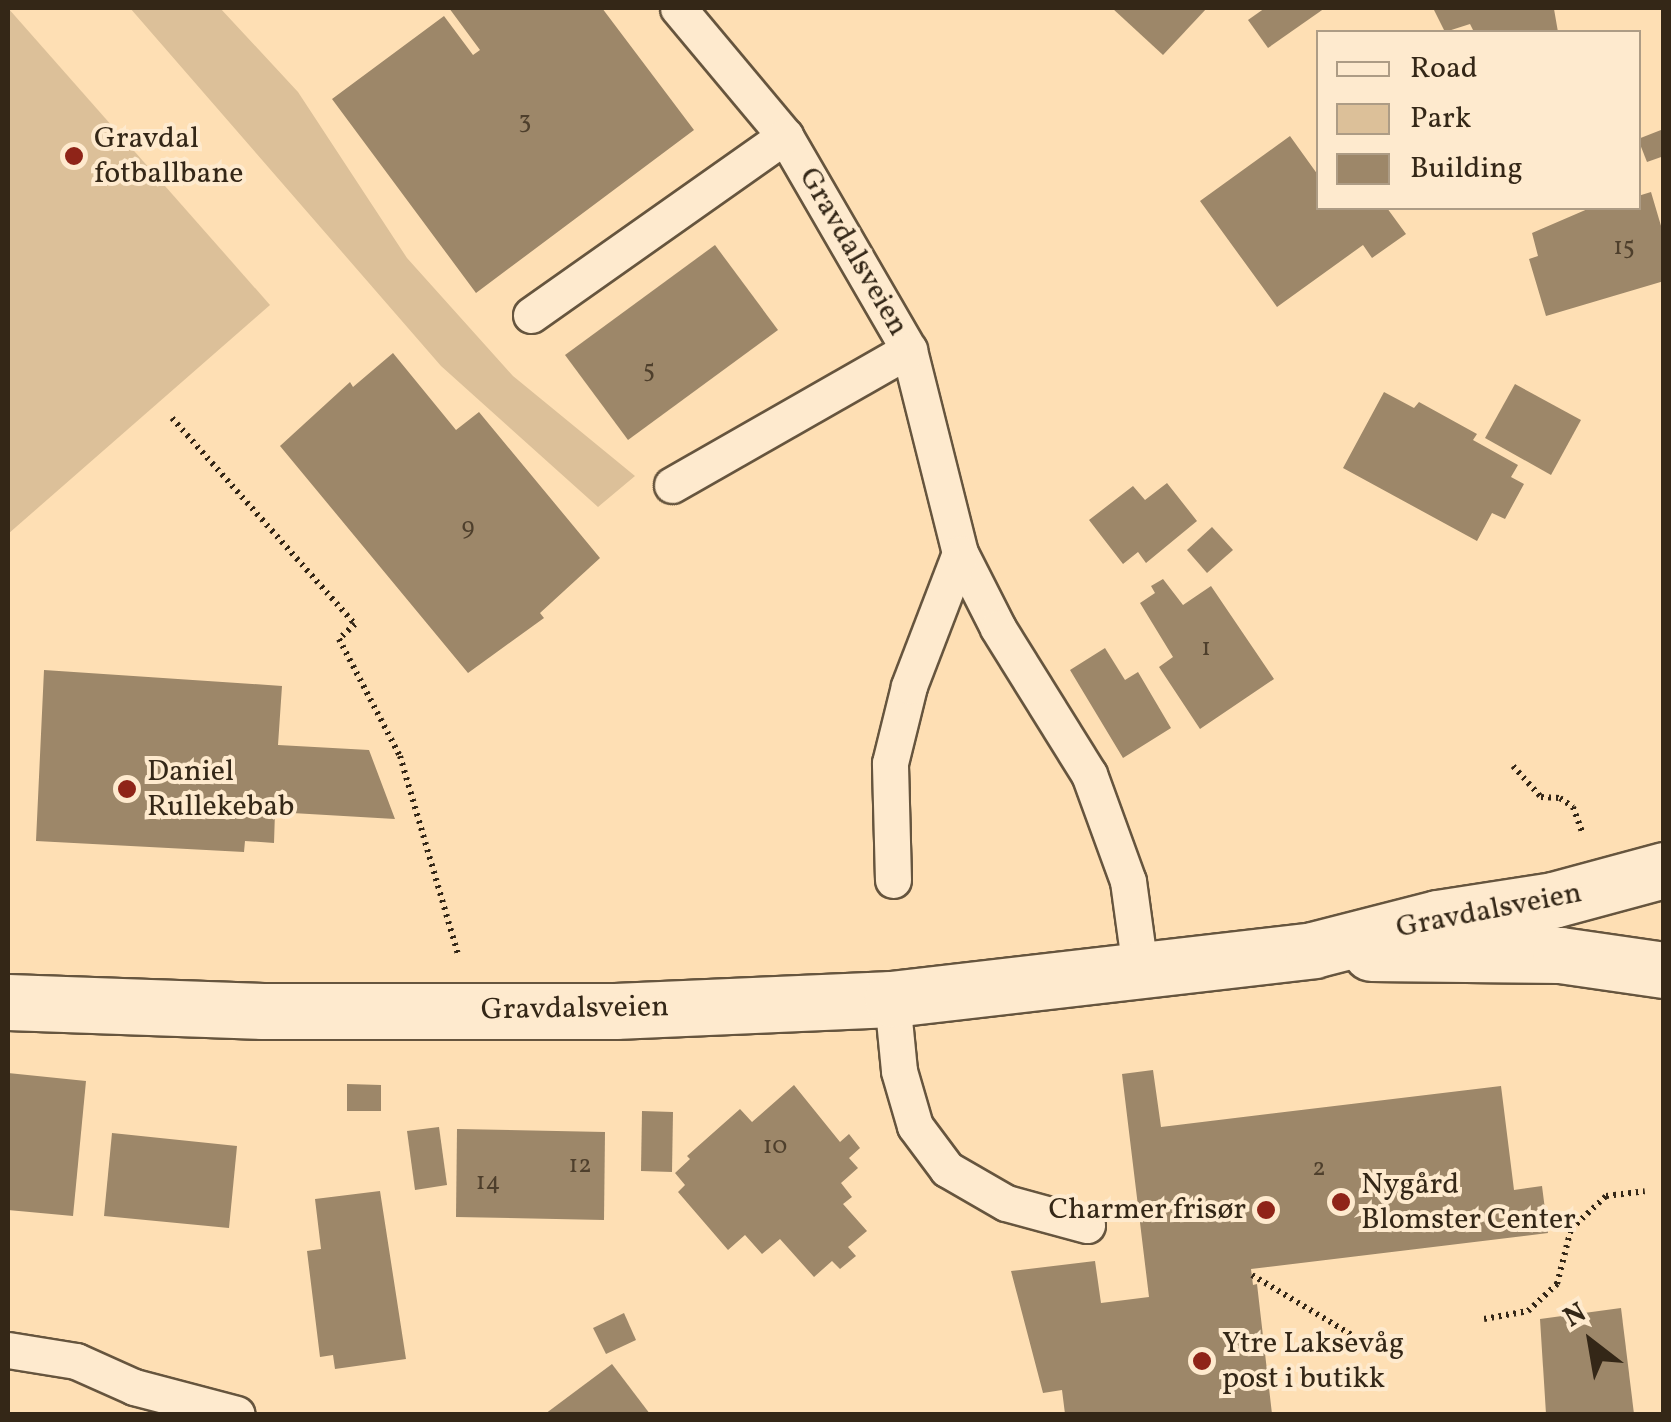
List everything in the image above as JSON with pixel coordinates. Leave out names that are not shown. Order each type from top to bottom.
[{"type":"main road","name":"Gravdalsveien","points":[[1313,950],[1438,918],[1553,900],[1664,870]]},
{"type":"main road","name":"Gravdalsveien","points":[[8,1002],[263,1011],[615,1011],[892,999],[1313,950],[1560,955],[1664,970]]},
{"type":"lane","name":"Gravdalsveien","points":[[678,8],[786,136],[910,350],[960,552],[998,628],[1090,774],[1128,881],[1140,969]]},
{"type":"lane","points":[[531,315],[786,136]]},
{"type":"lane","points":[[672,484],[910,350]]},
{"type":"lane","points":[[893,880],[890,763],[909,686],[960,552]]},
{"type":"lane","points":[[892,999],[899,1070],[915,1126],[947,1169],[1006,1203],[1086,1225]]},
{"type":"lane","points":[[8,1350],[76,1361],[134,1387],[238,1414]]},
{"type":"path","points":[[172,418],[356,624],[339,639],[400,756],[462,970]]},
{"type":"path","points":[[1513,766],[1542,797],[1560,798],[1573,807],[1586,840]]},
{"type":"path","points":[[1484,1318],[1528,1311],[1557,1284],[1572,1229],[1606,1196],[1645,1191]]},
{"type":"path","points":[[1252,1276],[1352,1335]]},
{"type":"green space","name":"Gravdal fotballbane","points":[[8,8],[270,305],[8,534]]},
{"type":"green space","points":[[130,8],[220,8],[298,92],[407,258],[513,376],[635,476],[598,507],[441,366]]},
{"type":"building","points":[[449,8],[602,8],[694,130],[476,293],[332,99],[444,16],[473,55],[480,50]]},
{"type":"building","points":[[1112,8],[1207,8],[1163,55]]},
{"type":"building","points":[[1265,8],[1325,8],[1268,48],[1248,20]]},
{"type":"building","points":[[1433,8],[1554,9],[1558,30],[1473,30],[1470,24],[1444,30]]},
{"type":"building","points":[[1661,130],[1664,156],[1647,162],[1641,138]]},
{"type":"building","points":[[1290,136],[1316,172],[1316,210],[1388,210],[1406,234],[1372,258],[1363,245],[1277,307],[1200,201]]},
{"type":"building","points":[[1651,192],[1664,236],[1664,281],[1546,316],[1529,259],[1538,256],[1532,233],[1585,210],[1641,210],[1641,195]]},
{"type":"building","points":[[715,245],[778,330],[628,440],[565,355]]},
{"type":"building","points":[[393,353],[456,430],[479,412],[600,558],[540,613],[544,618],[468,673],[280,446],[350,382],[353,387]]},
{"type":"building","points":[[1515,384],[1581,420],[1551,475],[1485,438]]},
{"type":"building","points":[[1384,392],[1414,408],[1419,402],[1477,434],[1473,440],[1518,465],[1511,477],[1524,484],[1505,519],[1492,513],[1477,541],[1343,468]]},
{"type":"building","points":[[1167,483],[1197,521],[1146,563],[1138,552],[1123,564],[1089,520],[1133,486],[1145,500]]},
{"type":"building","points":[[1212,527],[1233,550],[1207,573],[1187,550]]},
{"type":"building","points":[[1163,579],[1183,605],[1211,586],[1274,679],[1200,729],[1159,667],[1173,657],[1140,603],[1155,593],[1151,586]]},
{"type":"building","points":[[1105,648],[1125,680],[1138,672],[1171,728],[1123,758],[1070,670]]},
{"type":"building","points":[[44,670],[282,686],[278,745],[369,750],[395,819],[275,812],[274,843],[245,841],[244,852],[36,841]]},
{"type":"building","points":[[1153,1070],[1161,1127],[1501,1086],[1514,1190],[1542,1186],[1548,1233],[1251,1269],[1253,1285],[1257,1284],[1272,1414],[1065,1414],[1062,1390],[1043,1393],[1011,1271],[1095,1261],[1101,1303],[1149,1297],[1122,1074]]},
{"type":"building","points":[[8,1073],[86,1081],[73,1216],[8,1210]]},
{"type":"building","points":[[347,1084],[381,1085],[381,1111],[347,1111]]},
{"type":"building","points":[[794,1085],[840,1142],[849,1134],[860,1148],[849,1158],[858,1168],[841,1183],[852,1197],[843,1204],[867,1231],[848,1247],[856,1256],[840,1269],[832,1261],[814,1277],[780,1239],[762,1254],[745,1235],[728,1250],[678,1192],[685,1185],[675,1173],[690,1159],[687,1156],[740,1109],[752,1122]]},
{"type":"building","points":[[642,1111],[673,1112],[672,1172],[641,1171]]},
{"type":"building","points":[[439,1127],[447,1185],[415,1190],[407,1131]]},
{"type":"building","points":[[457,1129],[605,1132],[604,1220],[456,1217]]},
{"type":"building","points":[[112,1133],[237,1146],[229,1228],[104,1216]]},
{"type":"building","points":[[380,1191],[406,1359],[335,1369],[333,1355],[320,1357],[307,1251],[321,1249],[315,1199]]},
{"type":"building","points":[[1621,1308],[1634,1414],[1546,1414],[1540,1319]]},
{"type":"building","points":[[624,1313],[636,1340],[606,1354],[593,1328]]},
{"type":"building","points":[[612,1364],[650,1414],[545,1414]]},
{"type":"place","name":"Gravdal fotballbane","points":[[74,156]]},
{"type":"place","name":"Daniel Rullekebab","points":[[127,789]]},
{"type":"place","name":"Nygård Blomster Center","points":[[1341,1202]]},
{"type":"place","name":"Charmer frisør","points":[[1266,1210]]},
{"type":"place","name":"Ytre Laksevåg post i butikk","points":[[1202,1361]]}]
